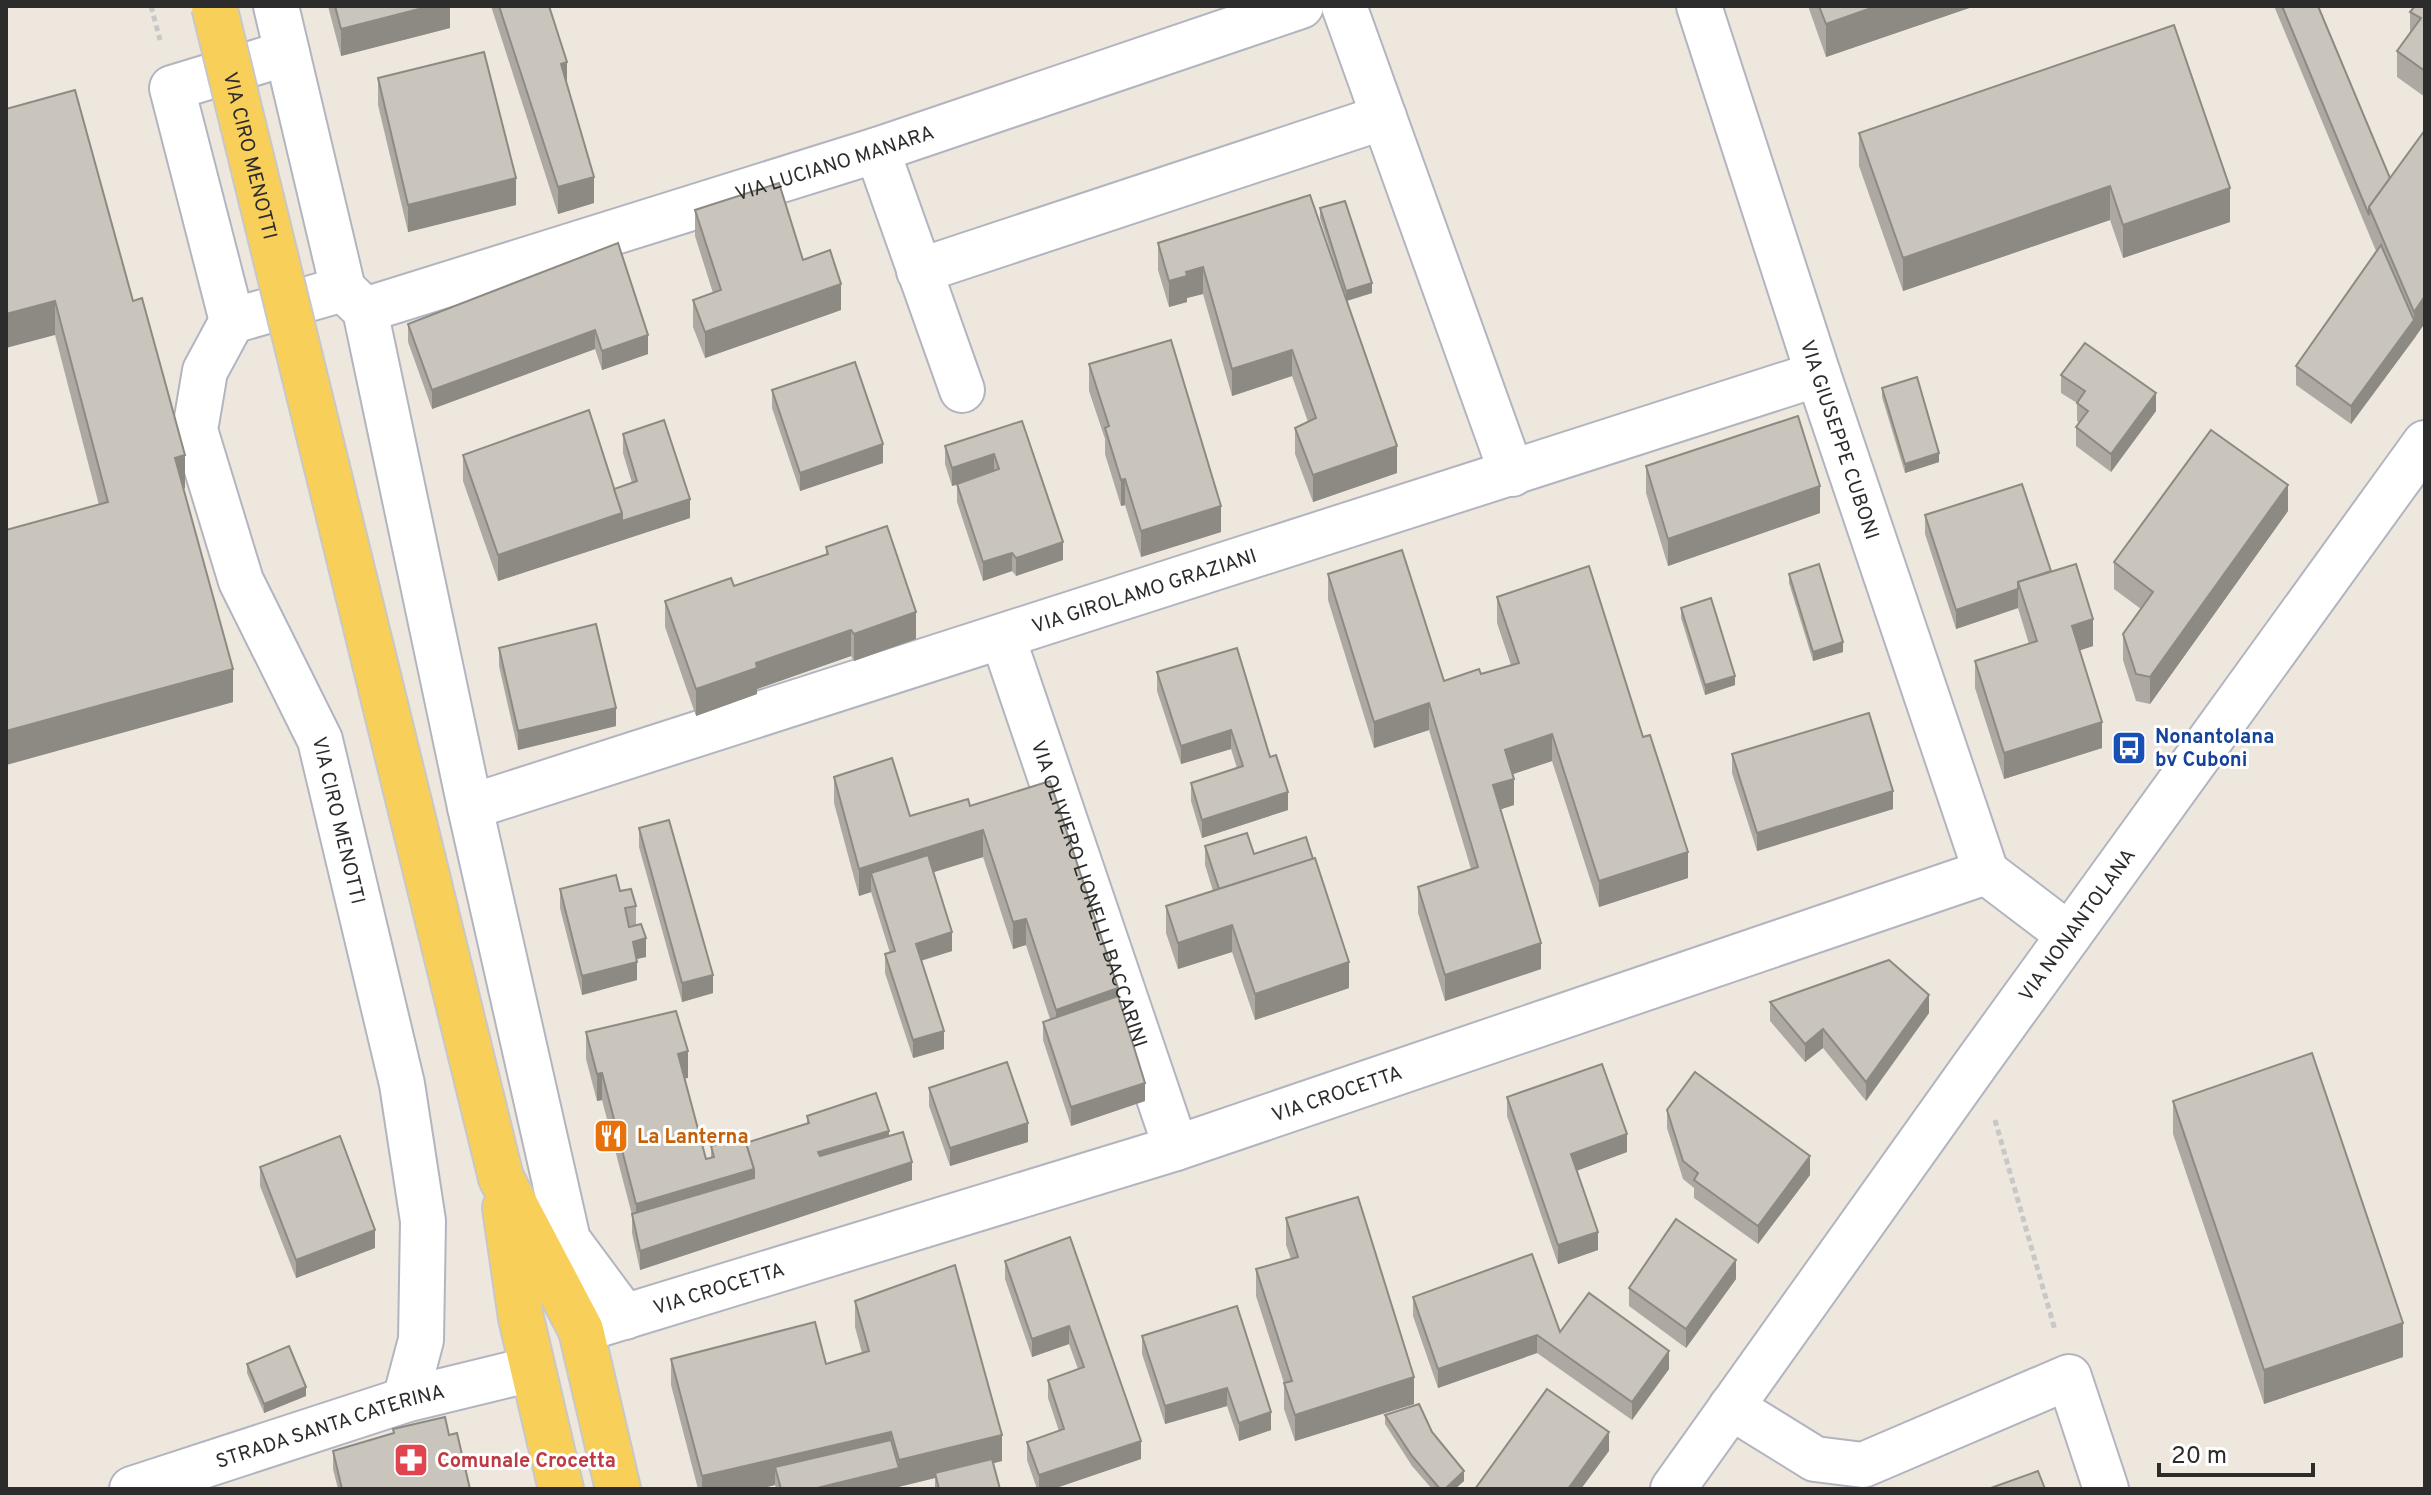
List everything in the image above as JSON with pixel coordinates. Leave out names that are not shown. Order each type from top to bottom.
[{"type":"main road","name":"VIA CIRO MENOTTI","points":[[214,6],[501,1178],[521,1318],[561,1489]]},
{"type":"main road","name":"VIA CIRO MENOTTI","points":[[501,1178],[581,1330],[618,1489]]},
{"type":"street","points":[[276,6],[354,299],[568,1240],[625,1317]]},
{"type":"street","name":"VIA LUCIANO MANARA","points":[[354,299],[877,150],[1301,6]]},
{"type":"street","points":[[1344,6],[1512,474]]},
{"type":"street","name":"VIA GIUSEPPE CUBONI","points":[[1699,6],[1818,374],[1986,872]]},
{"type":"street","points":[[287,53],[172,88],[232,321],[354,299]]},
{"type":"street","points":[[919,271],[1384,117]]},
{"type":"street","points":[[877,150],[962,390]]},
{"type":"street","name":"VIA CIRO MENOTTI","points":[[232,321],[205,371],[195,430],[241,581],[320,740],[402,1084],[423,1221],[421,1340],[405,1400]]},
{"type":"street","name":"VIA GIROLAMO GRAZIANI","points":[[470,807],[1818,374]]},
{"type":"street","name":"VIA NONANTOLANA","points":[[1673,1489],[2425,443]]},
{"type":"street","name":"VIA OLIVIERO LIONELLI BACCARINI","points":[[1003,638],[1176,1148]]},
{"type":"street","points":[[1986,872],[2069,935]]},
{"type":"street","name":"VIA CROCETTA","points":[[581,1330],[1176,1148],[1986,872]]},
{"type":"street","name":"STRADA SANTA CATERINA","points":[[132,1489],[405,1400],[532,1369]]},
{"type":"street","points":[[1731,1407],[1815,1459],[1863,1465],[2069,1377],[2106,1489]]},
{"type":"path","points":[[1978,1061],[2069,1377]]},
{"type":"building","points":[[335,6],[431,6],[341,29]]},
{"type":"building","points":[[499,6],[549,6],[567,62],[561,64],[594,177],[558,187]]},
{"type":"building","points":[[1819,6],[1877,6],[1826,24]]},
{"type":"building","points":[[2282,6],[2318,6],[2390,178],[2369,207],[2369,215]]},
{"type":"building","points":[[2415,6],[2425,6],[2425,71],[2397,51],[2421,18],[2410,12]]},
{"type":"building","points":[[2174,25],[2230,188],[2123,225],[2110,186],[1903,258],[1859,133]]},
{"type":"building","points":[[484,52],[516,178],[408,205],[378,78]]},
{"type":"building","points":[[75,90],[133,301],[142,298],[185,455],[175,458],[233,669],[6,731],[6,530],[108,502],[55,301],[6,314],[6,109]]},
{"type":"building","points":[[2425,130],[2425,296],[2414,312],[2369,207]]},
{"type":"building","points":[[779,183],[803,260],[830,250],[841,284],[705,332],[693,300],[721,290],[695,210]]},
{"type":"building","points":[[1310,195],[1397,446],[1313,475],[1295,428],[1316,418],[1292,350],[1232,369],[1203,267],[1169,281],[1158,243]]},
{"type":"building","points":[[1345,201],[1372,283],[1346,291],[1320,208]]},
{"type":"building","points":[[618,243],[648,335],[602,351],[595,330],[432,390],[408,324]]},
{"type":"building","points":[[2381,245],[2414,320],[2351,406],[2296,366]]},
{"type":"building","points":[[1171,340],[1221,506],[1141,531],[1125,479],[1121,480],[1105,428],[1109,426],[1089,364]]},
{"type":"building","points":[[2085,343],[2156,393],[2111,454],[2076,427],[2088,411],[2077,403],[2085,391],[2061,375]]},
{"type":"building","points":[[855,362],[883,444],[800,473],[772,390]]},
{"type":"building","points":[[1917,377],[1939,453],[1905,464],[1882,388]]},
{"type":"building","points":[[589,410],[622,513],[498,555],[463,455]]},
{"type":"building","points":[[1798,416],[1820,486],[1668,539],[1646,466]]},
{"type":"building","points":[[664,420],[690,499],[622,521],[614,489],[637,481],[623,434]]},
{"type":"building","points":[[1022,421],[1063,542],[1016,558],[1012,553],[983,562],[957,484],[999,469],[994,454],[952,468],[945,446]]},
{"type":"building","points":[[2211,430],[2288,485],[2150,677],[2136,674],[2123,634],[2153,592],[2114,562]]},
{"type":"building","points":[[2022,484],[2051,571],[2018,582],[2018,589],[1956,610],[1925,515]]},
{"type":"building","points":[[887,526],[916,612],[854,634],[851,630],[756,663],[757,668],[696,689],[665,601],[731,578],[734,586],[828,554],[826,547]]},
{"type":"building","points":[[1402,550],[1444,681],[1479,669],[1481,674],[1519,663],[1497,597],[1589,566],[1643,737],[1650,735],[1688,852],[1599,881],[1552,734],[1505,750],[1514,779],[1493,785],[1541,943],[1445,975],[1418,887],[1478,867],[1429,703],[1374,722],[1328,574]]},
{"type":"building","points":[[1819,564],[1843,642],[1813,652],[1789,574]]},
{"type":"building","points":[[2076,564],[2093,619],[2072,626],[2102,722],[2004,753],[1975,661],[2037,641],[2018,582]]},
{"type":"building","points":[[1711,598],[1735,676],[1705,685],[1681,608]]},
{"type":"building","points":[[596,624],[616,708],[518,731],[499,648]]},
{"type":"building","points":[[1237,648],[1270,757],[1276,755],[1288,792],[1202,820],[1191,783],[1243,766],[1231,730],[1181,746],[1157,672]]},
{"type":"building","points":[[1869,713],[1893,791],[1757,833],[1732,754]]},
{"type":"building","points":[[892,758],[910,816],[968,799],[970,806],[1050,781],[1118,988],[1056,1010],[1026,919],[1013,922],[983,830],[859,869],[834,777]]},
{"type":"building","points":[[669,820],[713,975],[682,983],[639,828]]},
{"type":"building","points":[[1247,833],[1254,854],[1306,837],[1313,859],[1219,889],[1205,846]]},
{"type":"building","points":[[928,855],[952,932],[916,944],[944,1031],[913,1040],[885,954],[895,951],[871,873]]},
{"type":"building","points":[[1315,858],[1349,962],[1255,994],[1232,925],[1178,943],[1166,906]]},
{"type":"building","points":[[616,875],[620,891],[631,889],[636,906],[625,908],[629,927],[641,924],[646,938],[633,942],[637,962],[582,976],[560,889]]},
{"type":"building","points":[[1889,960],[1929,995],[1866,1082],[1823,1029],[1805,1044],[1770,1002]]},
{"type":"building","points":[[1118,996],[1145,1083],[1071,1107],[1043,1022]]},
{"type":"building","points":[[676,1011],[688,1051],[678,1054],[706,1159],[714,1157],[711,1146],[744,1136],[754,1169],[636,1204],[602,1073],[597,1074],[586,1032]]},
{"type":"building","points":[[2312,1053],[2403,1323],[2264,1370],[2173,1101]]},
{"type":"building","points":[[1007,1062],[1028,1123],[950,1148],[929,1088]]},
{"type":"building","points":[[1602,1064],[1627,1134],[1571,1154],[1598,1232],[1558,1245],[1507,1097]]},
{"type":"building","points":[[1695,1072],[1810,1156],[1758,1226],[1694,1180],[1698,1173],[1683,1161],[1667,1110]]},
{"type":"building","points":[[876,1093],[889,1131],[818,1152],[820,1156],[903,1132],[912,1162],[640,1251],[632,1214],[754,1178],[746,1143],[809,1123],[807,1116]]},
{"type":"building","points":[[340,1136],[375,1230],[296,1260],[260,1167]]},
{"type":"building","points":[[1358,1197],[1414,1377],[1295,1415],[1284,1383],[1292,1381],[1256,1269],[1298,1257],[1286,1218]]},
{"type":"building","points":[[1676,1219],[1736,1260],[1686,1329],[1629,1288]]},
{"type":"building","points":[[1070,1237],[1141,1441],[1039,1475],[1027,1442],[1064,1429],[1048,1380],[1084,1367],[1069,1326],[1032,1339],[1005,1261]]},
{"type":"building","points":[[1532,1254],[1560,1332],[1589,1293],[1669,1351],[1632,1402],[1537,1335],[1438,1369],[1413,1297]]},
{"type":"building","points":[[955,1265],[1002,1435],[899,1460],[891,1432],[702,1476],[671,1359],[815,1322],[826,1364],[869,1351],[855,1301]]},
{"type":"building","points":[[1237,1306],[1271,1412],[1239,1423],[1227,1388],[1165,1406],[1142,1336]]},
{"type":"building","points":[[289,1346],[306,1387],[264,1404],[247,1364]]},
{"type":"building","points":[[1547,1389],[1609,1432],[1568,1489],[1475,1489]]},
{"type":"building","points":[[1419,1404],[1432,1432],[1464,1471],[1445,1489],[1440,1489],[1412,1456],[1385,1415]]},
{"type":"building","name":"Comunale Crocetta","points":[[445,1417],[449,1435],[457,1433],[470,1489],[342,1489],[333,1451],[394,1433],[393,1429]]},
{"type":"building","points":[[891,1440],[899,1468],[813,1489],[781,1489],[775,1467]]},
{"type":"building","points":[[992,1459],[1000,1489],[939,1489],[935,1473]]},
{"type":"building","points":[[2038,1471],[2045,1489],[1988,1489]]},
{"type":"place","name":"Nonantolana bv Cuboni","points":[[2129,748]]},
{"type":"place","name":"La Lanterna","points":[[611,1136]]},
{"type":"place","name":"Comunale Crocetta","points":[[411,1460]]}]
